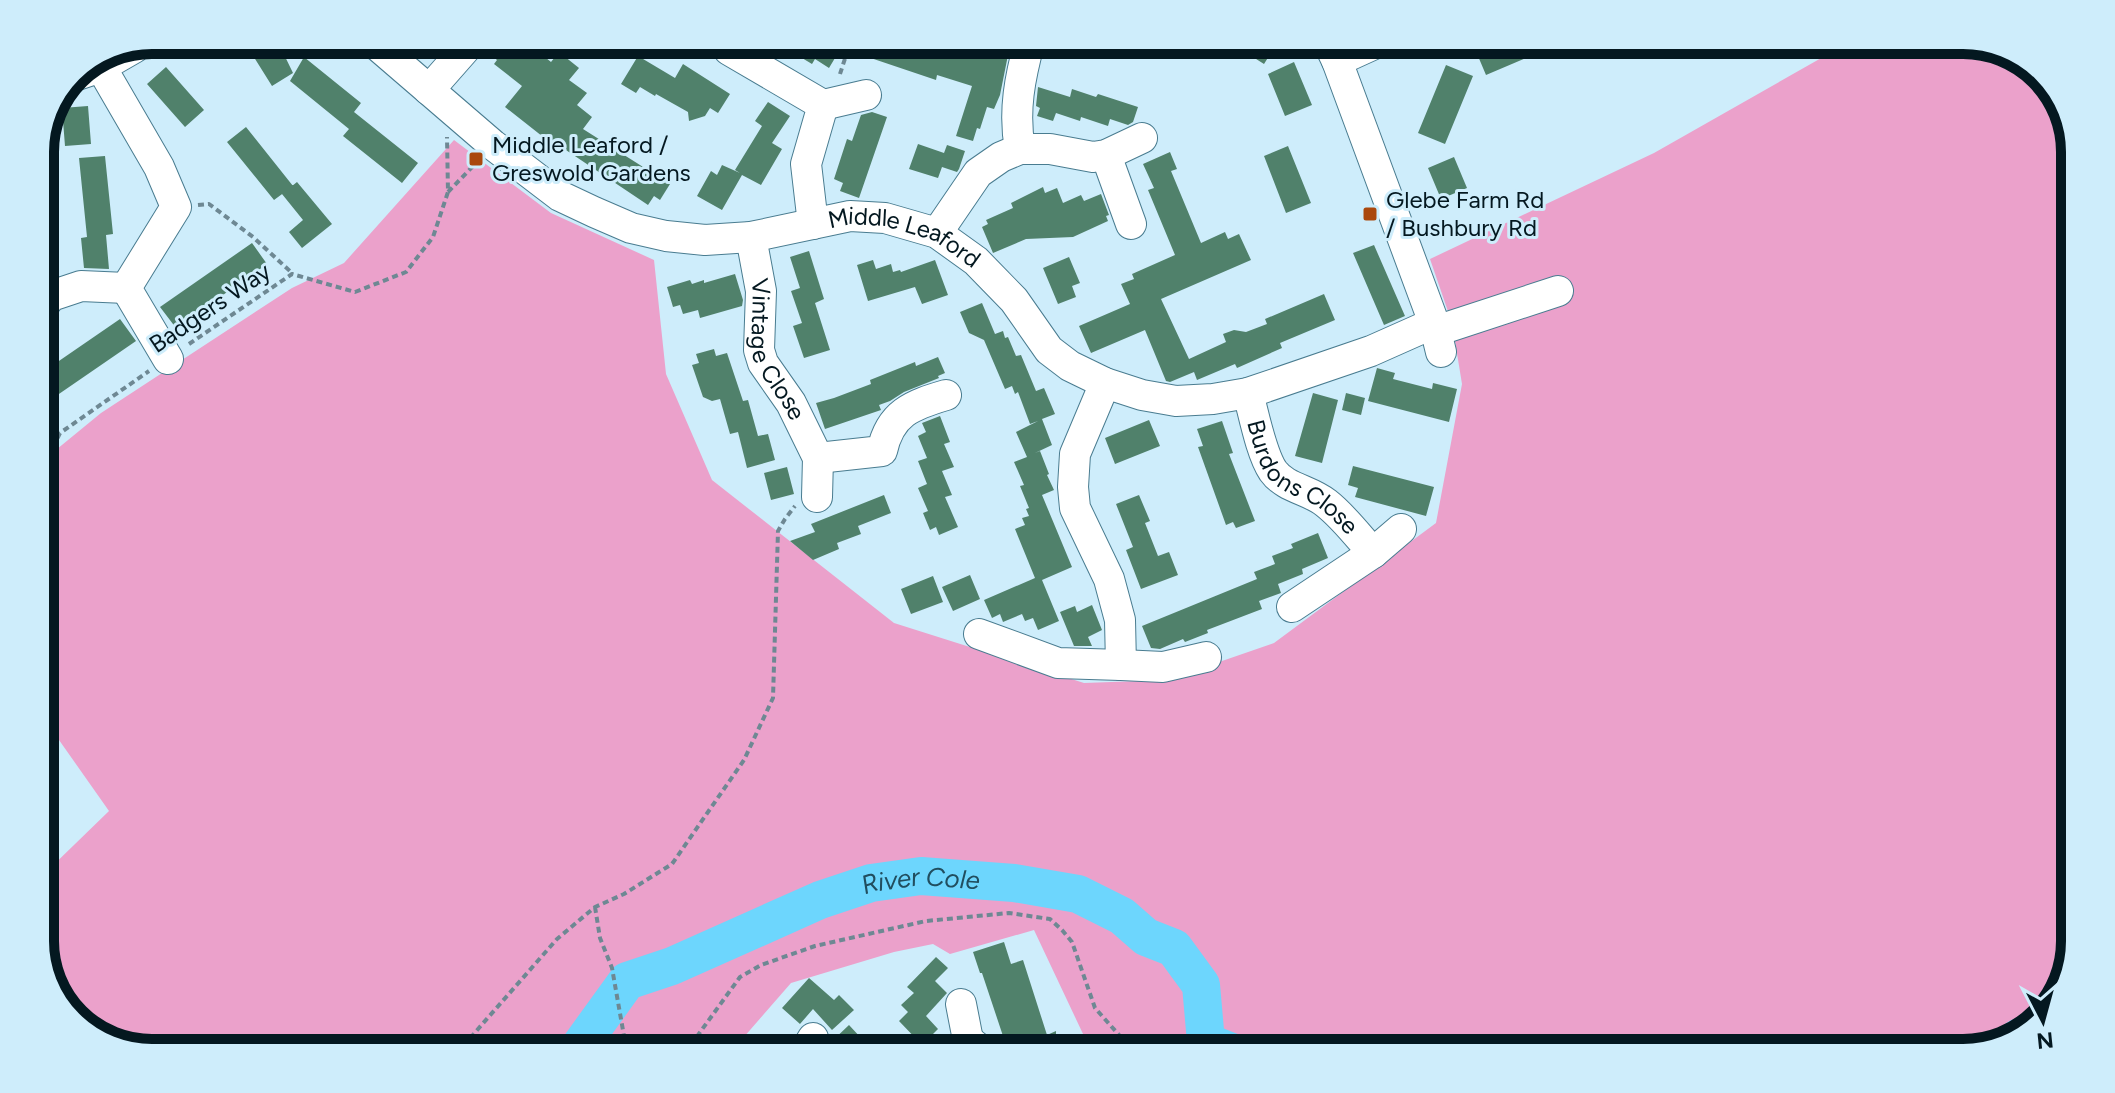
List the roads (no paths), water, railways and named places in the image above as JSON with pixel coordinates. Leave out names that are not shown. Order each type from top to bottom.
[{"type":"street","name":"Middle Leaford","points":[[387,54],[493,145],[560,196],[631,228],[705,240],[751,237],[850,216],[885,218],[937,233],[976,261],[1014,300],[1049,350],[1070,366],[1105,383],[1142,395],[1176,401],[1248,393],[1371,351],[1437,336],[1558,291]]},
{"type":"street","points":[[438,98],[465,54]]},
{"type":"street","points":[[737,54],[829,103],[866,95]]},
{"type":"street","points":[[1020,149],[1016,131],[1017,102],[1026,54]]},
{"type":"street","points":[[1333,54],[1437,336]]},
{"type":"street","points":[[102,68],[159,167],[176,207],[126,288]]},
{"type":"street","points":[[813,224],[806,164],[829,103]]},
{"type":"street","points":[[937,233],[978,173],[1001,157],[1020,149],[1050,149],[1093,157],[1106,155],[1142,138]]},
{"type":"street","points":[[1106,155],[1131,224]]},
{"type":"street","name":"Vintage Close","points":[[751,237],[761,291],[759,350],[763,363],[791,403],[818,458],[817,497]]},
{"type":"street","points":[[54,295],[81,286],[126,288]]},
{"type":"street","points":[[126,288],[168,359]]},
{"type":"street","points":[[1105,383],[1075,454],[1074,498],[1083,528],[1109,579],[1120,620],[1121,665]]},
{"type":"street","name":"Burdons Close","points":[[1248,393],[1267,461],[1275,474],[1341,515],[1373,553]]},
{"type":"street","points":[[818,458],[882,451],[886,434],[898,417],[918,403],[946,395]]},
{"type":"street","name":"Burdons Close","points":[[1292,607],[1373,553],[1401,529]]},
{"type":"street","points":[[979,634],[1058,663],[1163,667],[1206,657]]},
{"type":"street","points":[[961,1004],[967,1039]]},
{"type":"waterway","name":"River Cole","points":[[585,1039],[627,981],[672,966],[820,900],[871,883],[921,876],[1014,883],[1078,894],[1122,916],[1146,937],[1174,948],[1201,985],[1206,1039]]},
{"type":"place","name":"Middle Leaford / Greswold Gardens","points":[[476,159]]},
{"type":"place","name":"Glebe Farm Rd / Bushbury Rd","points":[[1370,214]]}]
